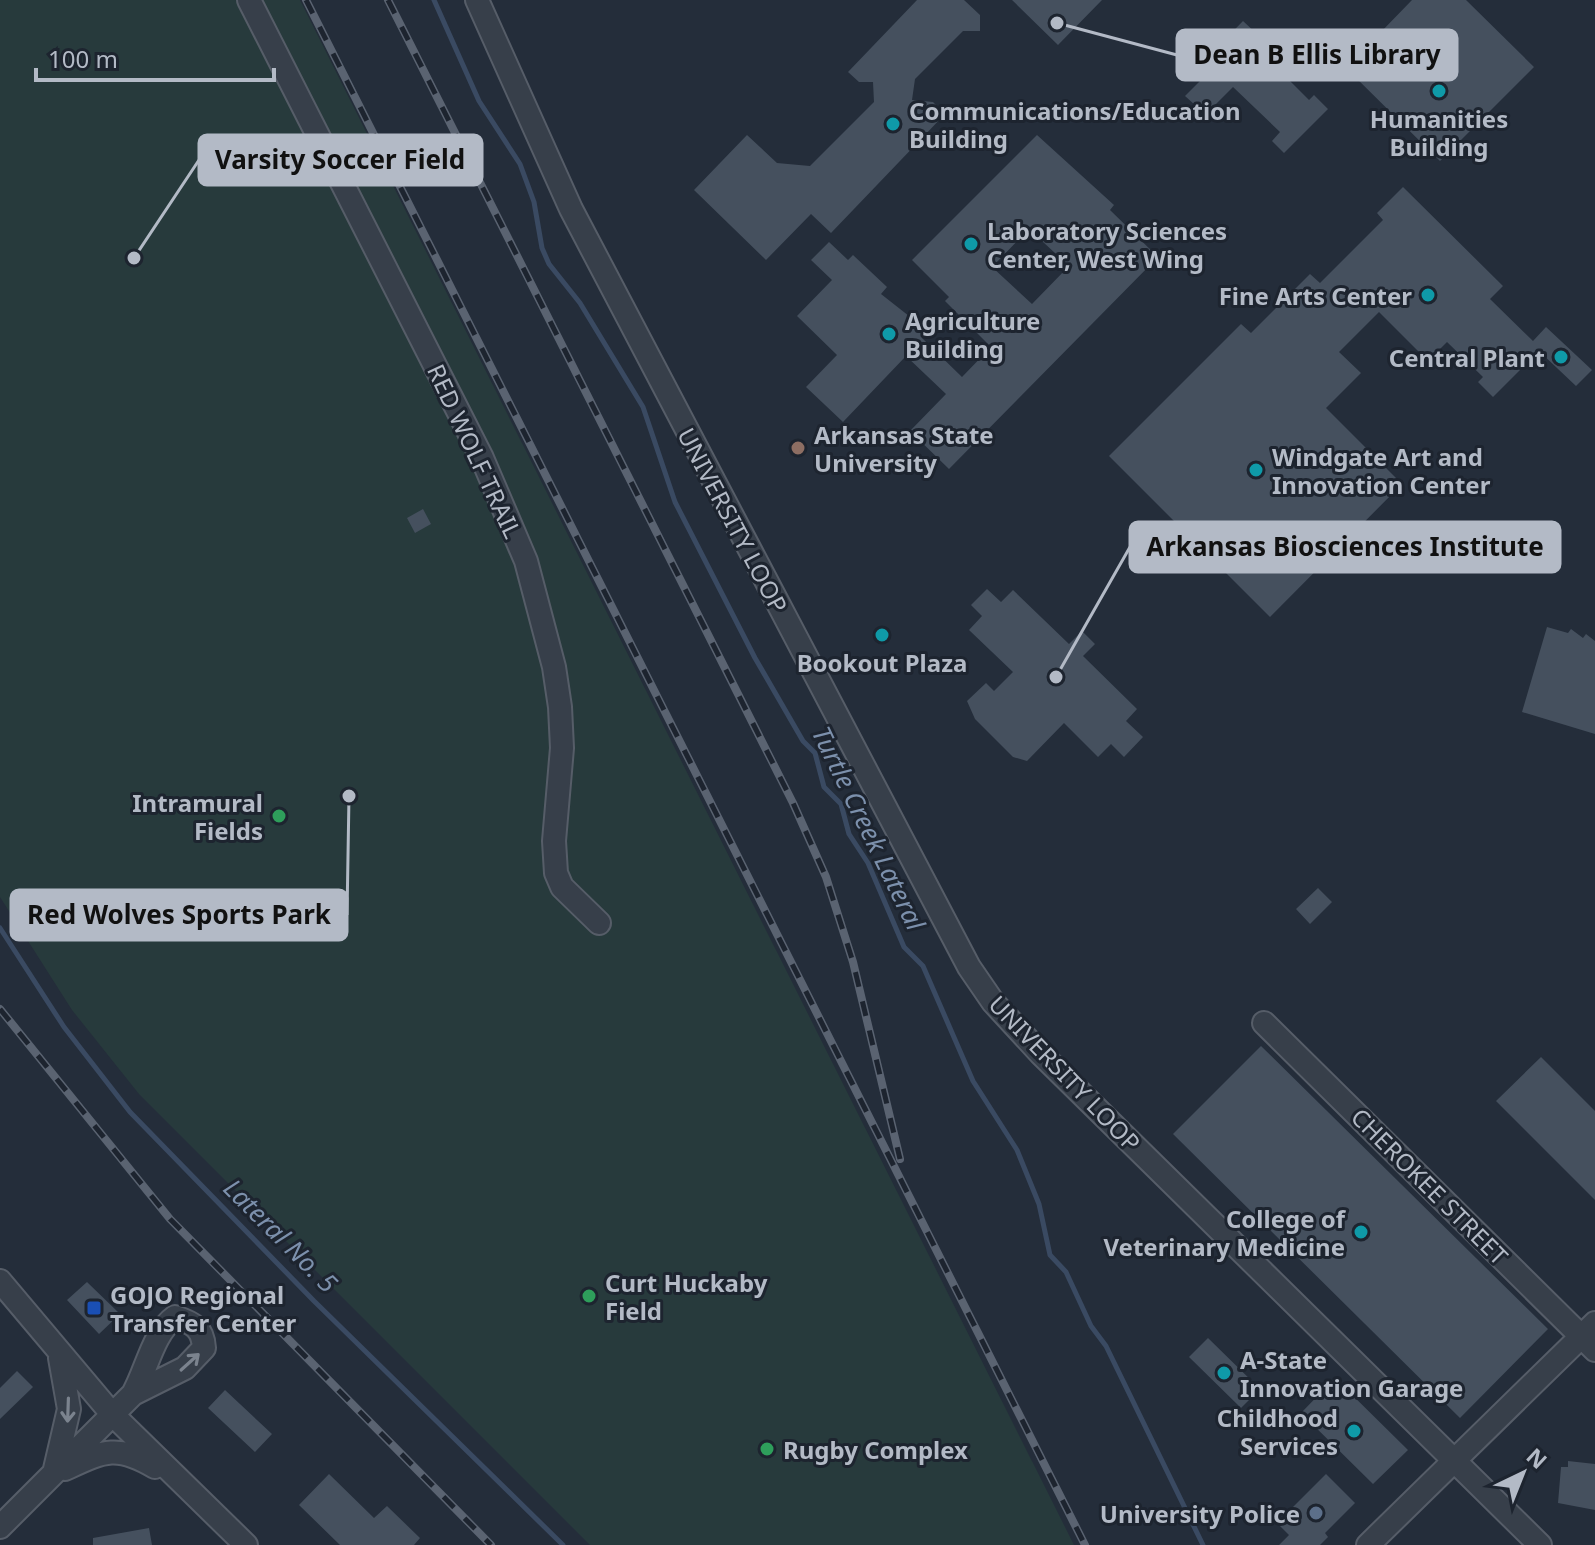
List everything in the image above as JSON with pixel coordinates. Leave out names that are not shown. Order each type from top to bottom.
[{"type":"street","name":"RED WOLF TRAIL","points":[[249,0],[482,458],[526,561],[554,667],[560,707],[562,748],[554,841],[556,873],[562,887],[599,923]]},
{"type":"street","name":"UNIVERSITY LOOP","points":[[477,0],[571,209],[969,967],[993,1002],[1041,1054],[1540,1545]]},
{"type":"street","name":"CHEROKEE STREET","points":[[1264,1023],[1591,1336]]},
{"type":"street","points":[[0,1281],[112,1414],[246,1545]]},
{"type":"street","points":[[1368,1545],[1591,1336]]},
{"type":"street","points":[[53,1347],[64,1371],[69,1409],[53,1475]]},
{"type":"street","points":[[0,1527],[133,1394]]},
{"type":"street","points":[[53,1475],[105,1451],[132,1453],[183,1484]]},
{"type":"shaded area","points":[[0,0],[300,0],[1074,1545],[590,1545],[139,1094],[72,1010],[0,897]]},
{"type":"building","name":"Communications/Education Building","points":[[917,0],[964,0],[980,15],[980,31],[963,31],[915,79],[912,100],[933,102],[945,114],[831,233],[811,214],[766,260],[694,190],[747,135],[777,163],[810,166],[874,102],[873,82],[859,82],[848,72]]},
{"type":"building","points":[[1012,0],[1102,0],[1058,45]]},
{"type":"building","name":"Humanities Building","points":[[1412,0],[1466,0],[1534,67],[1440,161],[1346,68]]},
{"type":"building","points":[[1243,21],[1257,34],[1250,41],[1309,100],[1314,95],[1328,109],[1284,153],[1272,141],[1280,132],[1233,87],[1212,108],[1195,105],[1185,96],[1205,76],[1197,68]]},
{"type":"building","points":[[1037,135],[1114,205],[1110,210],[1158,257],[949,469],[910,431],[946,394],[906,356],[843,422],[806,387],[837,355],[797,316],[832,280],[811,260],[829,242],[848,260],[853,255],[887,287],[881,294],[928,331],[922,338],[962,377],[991,347],[945,301],[949,297],[912,260]],"holes":[[[1029,229],[1069,266],[1032,304],[992,267]]]},
{"type":"building","points":[[1403,187],[1503,286],[1490,299],[1533,341],[1546,327],[1592,370],[1576,386],[1539,351],[1493,397],[1478,382],[1483,377],[1447,342],[1428,361],[1379,312],[1339,352],[1361,373],[1326,408],[1402,484],[1270,617],[1109,456],[1241,324],[1251,333],[1310,274],[1320,283],[1383,220],[1377,213]]},
{"type":"building","points":[[423,509],[431,524],[415,533],[407,518]]},
{"type":"building","points":[[987,589],[1001,602],[1013,590],[1069,644],[1082,631],[1095,644],[1083,656],[1137,709],[1126,721],[1143,737],[1124,757],[1111,744],[1098,757],[1064,723],[1027,761],[1013,757],[975,719],[967,701],[986,683],[994,691],[1013,672],[969,630],[982,616],[971,605]]},
{"type":"building","points":[[1547,627],[1568,633],[1571,629],[1583,638],[1586,634],[1595,641],[1595,734],[1522,712]]},
{"type":"building","points":[[1318,888],[1332,902],[1310,924],[1296,909]]},
{"type":"building","name":"College of Veterinary Medicine","points":[[1261,1046],[1548,1329],[1460,1418],[1173,1134]]},
{"type":"building","points":[[1541,1057],[1595,1111],[1595,1200],[1496,1101]]},
{"type":"building","name":"GOJO Regional Transfer Center","points":[[87,1282],[120,1314],[99,1334],[67,1300]]},
{"type":"building","name":"A-State Innovation Garage","points":[[1208,1338],[1260,1389],[1241,1408],[1189,1357]]},
{"type":"building","points":[[17,1371],[33,1387],[0,1419],[0,1388]]},
{"type":"building","name":"Childhood Services","points":[[1335,1378],[1408,1450],[1373,1484],[1301,1413]]},
{"type":"building","points":[[225,1390],[272,1434],[255,1452],[208,1408]]},
{"type":"building","points":[[1568,1461],[1595,1464],[1595,1510],[1558,1503],[1561,1467],[1568,1467]]},
{"type":"building","points":[[329,1474],[374,1518],[387,1506],[420,1538],[414,1545],[340,1545],[299,1505]]},
{"type":"building","name":"University Police","points":[[1326,1474],[1355,1503],[1325,1533],[1328,1537],[1320,1545],[1279,1545],[1289,1535],[1277,1523]]},
{"type":"building","points":[[149,1528],[152,1545],[93,1545],[93,1538]]},
{"type":"waterway","name":"Turtle Creek Lateral","points":[[434,0],[479,101],[520,164],[534,202],[542,248],[549,264],[580,303],[643,407],[675,502],[755,658],[803,741],[815,753],[824,787],[841,804],[849,834],[868,863],[904,947],[923,966],[973,1081],[1017,1150],[1039,1204],[1050,1255],[1066,1272],[1091,1326],[1106,1346],[1203,1545]]},
{"type":"waterway","name":"Lateral No. 5","points":[[0,928],[64,1027],[130,1112],[314,1301],[563,1545]]},
{"type":"railway","points":[[306,0],[1085,1545]]},
{"type":"railway","points":[[388,0],[793,803],[826,877],[853,962],[900,1159]]},
{"type":"railway","points":[[0,1009],[170,1219],[491,1545]]},
{"type":"place","name":"Dean B Ellis Library","points":[[1057,23]]},
{"type":"place","name":"Humanities Building","points":[[1439,91]]},
{"type":"place","name":"Communications/Education Building","points":[[893,124]]},
{"type":"place","name":"Laboratory Sciences Center, West Wing","points":[[971,244]]},
{"type":"place","name":"Varsity Soccer Field","points":[[134,258]]},
{"type":"place","name":"Fine Arts Center","points":[[1428,295]]},
{"type":"place","name":"Agriculture Building","points":[[889,334]]},
{"type":"place","name":"Central Plant","points":[[1561,357]]},
{"type":"place","name":"Arkansas State University","points":[[798,448]]},
{"type":"place","name":"Windgate Art and Innovation Center","points":[[1256,470]]},
{"type":"place","name":"Bookout Plaza","points":[[882,635]]},
{"type":"place","name":"Arkansas Biosciences Institute","points":[[1056,677]]},
{"type":"place","name":"Red Wolves Sports Park","points":[[349,796]]},
{"type":"place","name":"Intramural Fields","points":[[279,816]]},
{"type":"place","name":"College of Veterinary Medicine","points":[[1361,1232]]},
{"type":"place","name":"Curt Huckaby Field","points":[[589,1296]]},
{"type":"place","name":"GOJO Regional Transfer Center","points":[[94,1308]]},
{"type":"place","name":"A-State Innovation Garage","points":[[1224,1373]]},
{"type":"place","name":"Childhood Services","points":[[1354,1431]]},
{"type":"place","name":"Rugby Complex","points":[[767,1449]]},
{"type":"place","name":"University Police","points":[[1316,1513]]}]
